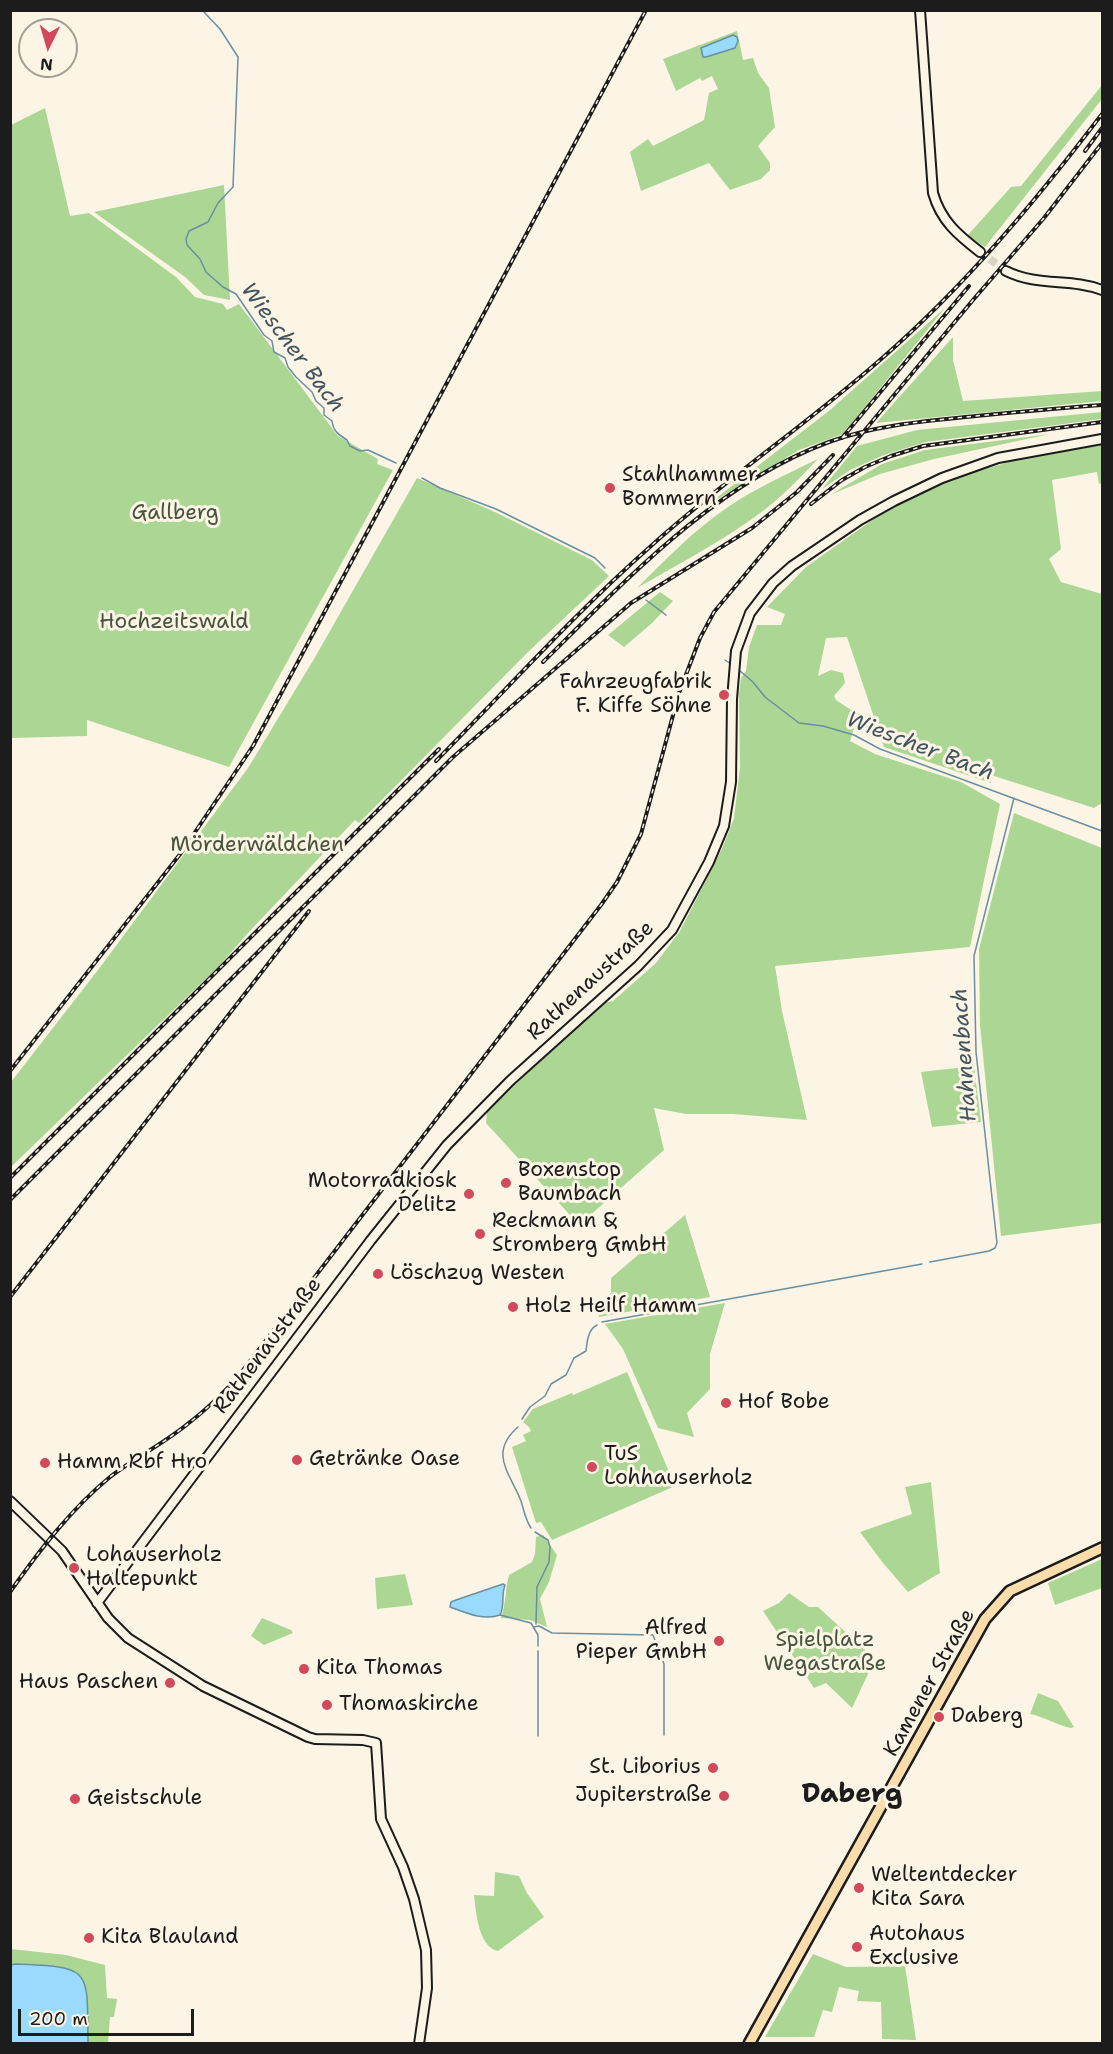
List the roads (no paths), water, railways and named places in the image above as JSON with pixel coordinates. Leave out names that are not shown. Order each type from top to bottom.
[{"type":"main road","name":"Kamener Straße","points":[[749,2043],[986,1619],[1010,1591],[1102,1548]]},
{"type":"street","points":[[920,10],[933,193],[945,222],[980,252]]},
{"type":"street","points":[[1005,271],[1034,281],[1087,286],[1102,290]]},
{"type":"street","name":"Rathenaustraße","points":[[97,1603],[301,1332],[447,1145],[510,1081],[638,966],[672,930],[722,835],[732,770],[732,699],[736,651],[750,613],[773,583],[815,549],[860,520],[942,478],[998,458],[1102,439]]},
{"type":"street","points":[[10,1501],[56,1545],[112,1624],[128,1638],[203,1686],[308,1737],[363,1740],[376,1743],[381,1819],[411,1888],[426,1950],[428,1988],[419,2043]]},
{"type":"water","points":[[733,35],[738,41],[735,48],[703,57],[701,48]]},
{"type":"water","points":[[505,1585],[500,1615],[481,1617],[450,1607],[451,1602]]},
{"type":"water","points":[[11,1965],[59,1967],[80,1976],[85,1986],[87,1999],[88,2043],[11,2043]]},
{"type":"waterway","name":"Wiescher Bach","points":[[202,10],[220,29],[238,57],[233,187],[218,203],[208,222],[189,231],[186,239],[187,245],[200,259],[206,272],[223,287],[236,294],[264,335],[272,341],[274,352],[285,358],[288,367],[312,392],[316,401],[324,408],[324,415],[332,421],[337,432],[347,440],[350,446],[360,451],[368,450],[396,463]]},
{"type":"waterway","name":"Wiescher Bach","points":[[422,478],[440,488],[496,509],[595,558],[605,568]]},
{"type":"waterway","name":"Wiescher Bach","points":[[646,600],[666,615]]},
{"type":"waterway","name":"Wiescher Bach","points":[[725,660],[731,664]]},
{"type":"waterway","name":"Wiescher Bach","points":[[740,671],[765,697],[799,723],[823,726],[854,735],[880,749],[1102,831]]},
{"type":"waterway","name":"Hahnenbach","points":[[930,1262],[989,1251],[995,1248],[997,1243],[976,1052],[974,956],[1014,798]]},
{"type":"waterway","name":"Hahnenbach","points":[[602,1322],[922,1264]]},
{"type":"waterway","name":"Hahnenbach","points":[[522,1419],[530,1407],[545,1396],[551,1384],[566,1375],[574,1358],[586,1351],[590,1333],[597,1325]]},
{"type":"waterway","name":"Hahnenbach","points":[[518,1427],[509,1436],[504,1446],[504,1463],[531,1528]]},
{"type":"waterway","name":"Hahnenbach","points":[[535,1532],[548,1540],[550,1547],[549,1562],[537,1587],[536,1624]]},
{"type":"waterway","points":[[500,1615],[531,1623],[538,1635],[538,1646]]},
{"type":"waterway","points":[[534,1627],[539,1626],[552,1633],[653,1635],[664,1664],[664,1735]]},
{"type":"waterway","points":[[538,1651],[538,1736]]},
{"type":"tunnel","points":[[980,252],[1006,271]]},
{"type":"railway","points":[[10,1071],[181,853],[253,746],[646,10]]},
{"type":"railway","points":[[436,761],[568,624],[623,572],[707,498],[852,384],[941,303],[997,243],[1102,114]]},
{"type":"railway","points":[[1085,151],[1102,128]]},
{"type":"railway","points":[[10,1592],[56,1531],[96,1489],[180,1430],[208,1407],[237,1378],[601,905],[617,882],[641,834],[679,693],[700,638],[714,612],[1044,218],[1102,143]]},
{"type":"railway","points":[[842,438],[969,286]]},
{"type":"railway","points":[[543,662],[640,567],[675,537],[748,482],[787,460],[847,436],[901,424],[1102,405]]},
{"type":"railway","points":[[811,504],[842,480],[865,467],[923,446],[1102,422]]},
{"type":"railway","points":[[10,1200],[453,757],[631,603],[752,528],[797,492],[833,455]]},
{"type":"railway","points":[[10,1178],[439,749]]},
{"type":"railway","points":[[10,1297],[309,911]]},
{"type":"place","name":"Stahlhammer Bommern","points":[[610,488]]},
{"type":"place","name":"Fahrzeugfabrik F. Kiffe Söhne","points":[[724,695]]},
{"type":"place","name":"Boxenstop Baumbach","points":[[506,1183]]},
{"type":"place","name":"Motorradkiosk Delitz","points":[[469,1194]]},
{"type":"place","name":"Reckmann & Stromberg GmbH","points":[[480,1234]]},
{"type":"place","name":"Löschzug Westen","points":[[378,1274]]},
{"type":"place","name":"Holz Heilf Hamm","points":[[513,1307]]},
{"type":"place","name":"Hof Bobe","points":[[726,1403]]},
{"type":"place","name":"Getränke Oase","points":[[297,1460]]},
{"type":"place","name":"Hamm Rbf Hro","points":[[45,1463]]},
{"type":"place","name":"TuS Lohhauserholz","points":[[592,1467]]},
{"type":"place","name":"Lohauserholz Haltepunkt","points":[[74,1568]]},
{"type":"place","name":"Alfred Pieper GmbH","points":[[719,1641]]},
{"type":"place","name":"Kita Thomas","points":[[304,1669]]},
{"type":"place","name":"Haus Paschen","points":[[170,1683]]},
{"type":"place","name":"Thomaskirche","points":[[327,1705]]},
{"type":"place","name":"Daberg","points":[[939,1717]]},
{"type":"place","name":"St. Liborius","points":[[713,1768]]},
{"type":"place","name":"Jupiterstraße","points":[[724,1796]]},
{"type":"place","name":"Geistschule","points":[[75,1799]]},
{"type":"place","name":"Weltentdecker Kita Sara","points":[[859,1888]]},
{"type":"place","name":"Kita Blauland","points":[[89,1938]]},
{"type":"place","name":"Autohaus Exclusive","points":[[857,1947]]},
{"type":"district","name":"Daberg","points":[[852,1795]]},
{"type":"park label","name":"Gallberg","points":[[175,514]]},
{"type":"park label","name":"Hochzeitswald","points":[[174,623]]},
{"type":"park label","name":"Mörderwäldchen","points":[[257,846]]},
{"type":"park label","name":"Spielplatz Wegastraße","points":[[825,1653]]}]
